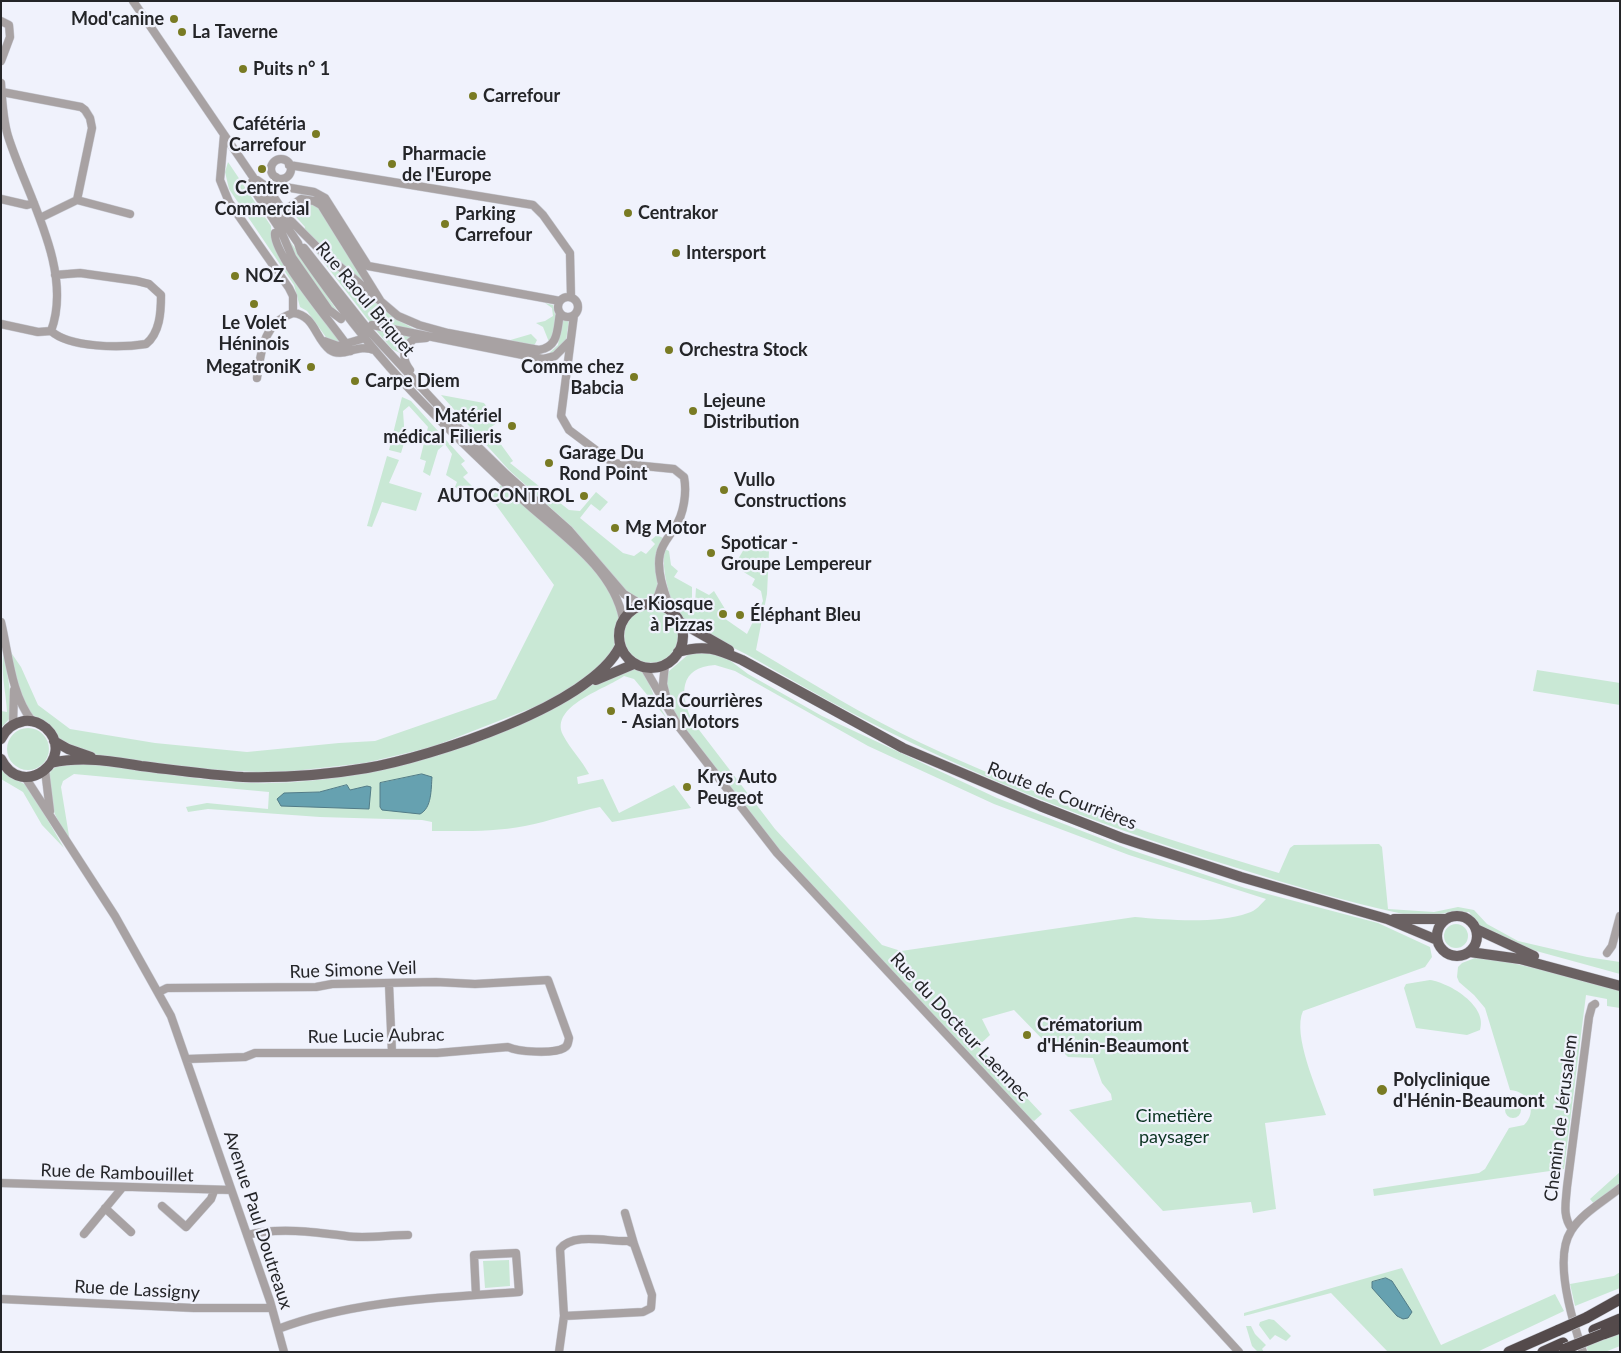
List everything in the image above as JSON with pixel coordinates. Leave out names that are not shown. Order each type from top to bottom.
[{"type":"highway","points":[[1586,1318],[1620,1299]]},
{"type":"highway","points":[[1509,1352],[1620,1304]]},
{"type":"highway","points":[[1543,1352],[1562,1348],[1598,1332],[1620,1319]]},
{"type":"highway","points":[[1598,1332],[1620,1328]]},
{"type":"main road","points":[[646,604],[662,606],[671,611],[680,622],[682,637],[678,652],[665,664],[655,668],[639,665],[623,653],[620,646],[619,634],[623,619],[631,610],[646,604]]},
{"type":"main road","name":"Route de Courrières","points":[[680,622],[720,644],[742,660]]},
{"type":"main road","points":[[587,684],[613,660],[620,646]]},
{"type":"main road","name":"Route de Courrières","points":[[678,652],[703,647],[717,650],[742,660],[902,748],[1122,838],[1241,877],[1387,919],[1437,940]]},
{"type":"main road","points":[[1,758],[8,769],[25,777],[36,776],[48,767],[66,760],[98,760],[242,777],[324,775],[400,761],[463,741],[550,705],[587,684],[639,665]]},
{"type":"main road","points":[[5,732],[22,722],[32,721],[43,726],[54,741],[68,749],[98,760]]},
{"type":"main road","points":[[48,767],[55,752],[54,741]]},
{"type":"main road","points":[[1620,980],[1523,953],[1476,929],[1469,919],[1463,916],[1457,915],[1446,919],[1437,930],[1437,940],[1442,950],[1453,956],[1470,952],[1520,959],[1620,986]]},
{"type":"main road","name":"Route de Courrières","points":[[1387,919],[1446,919]]},
{"type":"main road","points":[[1470,952],[1477,942],[1476,929]]},
{"type":"street","name":"Rue Raoul Briquet","points":[[133,1],[326,287],[480,450],[569,530],[624,594],[646,604]]},
{"type":"street","points":[[1,21],[9,25],[10,37],[1,61]]},
{"type":"street","points":[[1,83],[4,129],[40,218],[50,250],[56,304],[51,332]]},
{"type":"street","points":[[2,92],[81,107],[85,110],[92,128],[77,200]]},
{"type":"street","points":[[224,135],[221,187],[229,202],[292,292],[293,313]]},
{"type":"street","points":[[571,297],[560,301],[368,266],[326,198],[314,192],[285,186],[271,170],[274,162],[283,159],[289,165],[533,205],[538,209],[570,253],[571,297],[578,306],[574,315],[569,342],[562,416],[565,426],[610,462],[620,465],[674,470],[684,477],[684,499],[679,519],[660,552],[662,584],[671,611]]},
{"type":"street","points":[[276,177],[286,176],[290,170],[289,165]]},
{"type":"street","points":[[249,173],[267,187],[288,218],[352,279],[398,316],[419,325],[448,333],[539,350],[548,347],[555,341],[560,301]]},
{"type":"street","points":[[249,173],[256,193],[281,231],[292,257],[329,310],[341,319]]},
{"type":"street","points":[[1,199],[27,205],[34,203]]},
{"type":"street","points":[[288,208],[301,199],[314,201],[321,205],[380,300]]},
{"type":"street","points":[[40,218],[77,200],[130,214]]},
{"type":"street","points":[[275,233],[275,240],[284,258],[326,319],[351,351]]},
{"type":"street","points":[[1,324],[38,332],[51,332],[59,338],[82,343],[146,344],[153,339],[161,306],[161,295],[149,284],[101,275],[54,275]]},
{"type":"street","points":[[257,378],[266,333],[281,319],[293,313],[307,318],[332,352],[351,351],[360,347],[369,332]]},
{"type":"street","points":[[560,313],[567,317],[574,315]]},
{"type":"street","name":"Rue Raoul Briquet","points":[[369,332],[374,350],[448,429],[523,500],[580,550],[609,586],[619,604],[623,619]]},
{"type":"street","points":[[323,341],[334,346],[346,343],[369,332],[438,338],[543,359],[555,356],[569,342]]},
{"type":"street","points":[[415,381],[404,362],[406,348],[418,338],[438,338]]},
{"type":"street","points":[[360,347],[374,350]]},
{"type":"street","points":[[646,604],[658,596],[662,584]]},
{"type":"street","points":[[1,622],[14,685],[24,709],[32,721]]},
{"type":"street","name":"Rue du Docteur Laennec","points":[[665,664],[663,684],[670,714]]},
{"type":"street","name":"Rue du Docteur Laennec","points":[[639,665],[670,714],[777,854],[1031,1125],[1239,1352]]},
{"type":"street","points":[[5,732],[14,685]]},
{"type":"street","points":[[48,767],[45,786],[51,816]]},
{"type":"street","name":"Avenue Paul Doutreaux","points":[[25,777],[115,916],[159,992],[176,1028],[272,1308],[284,1352]]},
{"type":"street","points":[[1607,953],[1612,946],[1620,916]]},
{"type":"street","name":"Rue Simone Veil","points":[[159,992],[167,988],[316,988],[332,984],[474,984],[548,980],[569,1038],[565,1048]]},
{"type":"street","points":[[390,984],[392,1053]]},
{"type":"street","name":"Chemin de Jérusalem","points":[[1572,1229],[1566,1221],[1567,1187],[1589,1017],[1592,1006],[1595,1004]]},
{"type":"street","name":"Rue Lucie Aubrac","points":[[187,1059],[245,1057],[255,1053],[437,1052],[508,1047],[515,1050],[550,1051],[565,1048]]},
{"type":"street","name":"Rue de Rambouillet","points":[[1,1183],[214,1191],[231,1190]]},
{"type":"street","points":[[84,1234],[122,1188]]},
{"type":"street","points":[[1582,1352],[1570,1317],[1566,1285],[1566,1244],[1572,1229],[1620,1188]]},
{"type":"street","points":[[162,1206],[186,1227],[211,1199],[214,1191]]},
{"type":"street","points":[[105,1208],[131,1232]]},
{"type":"street","points":[[564,1316],[643,1312],[651,1308],[652,1295],[625,1213]]},
{"type":"street","points":[[247,1235],[261,1232],[331,1233],[347,1236],[408,1234]]},
{"type":"street","points":[[559,1352],[564,1316],[559,1258],[560,1249],[563,1244],[579,1240],[628,1241],[634,1244]]},
{"type":"street","points":[[278,1329],[350,1308],[401,1301],[476,1296],[518,1292],[516,1253],[474,1255],[476,1296]]},
{"type":"street","name":"Rue de Lassigny","points":[[1,1299],[194,1308],[272,1308]]},
{"type":"green space","points":[[228,162],[271,226],[272,241],[279,255],[341,342],[328,340],[307,311],[300,307],[294,285],[229,189],[225,172]]},
{"type":"green space","points":[[307,202],[319,207],[372,292],[304,230],[305,227],[291,211],[296,204]]},
{"type":"green space","points":[[288,238],[338,312],[337,314],[296,258]]},
{"type":"green space","points":[[308,242],[394,318],[418,331],[369,321]]},
{"type":"green space","points":[[545,303],[553,305],[556,319],[552,340],[549,342],[543,327],[536,323],[545,321],[553,316],[552,308]]},
{"type":"green space","points":[[562,319],[569,320],[566,341],[550,355],[547,355],[558,345]]},
{"type":"green space","points":[[374,328],[412,336],[403,345],[400,353],[392,349]]},
{"type":"green space","points":[[531,334],[537,340],[534,346],[507,341]]},
{"type":"green space","points":[[441,395],[484,403],[498,422],[490,428],[495,440],[497,439],[513,461],[510,463],[569,510],[580,511],[596,492],[608,502],[600,511],[591,504],[580,518],[623,553],[634,556],[641,551],[646,554],[655,544],[651,540],[657,535],[663,538],[656,553],[658,590],[655,594],[648,598],[637,598],[629,595],[573,528],[509,470]]},
{"type":"green space","points":[[402,397],[411,401],[465,461],[461,464],[468,473],[463,477],[473,487],[468,493],[455,487],[457,482],[446,475],[452,454],[445,444],[438,450],[430,476],[423,472],[426,461],[420,459],[428,427],[409,406],[403,411],[405,440],[401,453],[389,450]]},
{"type":"green space","points":[[387,456],[399,460],[389,483],[422,493],[416,511],[382,502],[372,527],[367,526]]},
{"type":"green space","points":[[501,485],[564,540],[598,573],[615,601],[619,616],[615,628],[615,648],[610,658],[566,692],[537,706],[432,747],[365,763],[276,773],[200,769],[96,755],[85,752],[58,738],[49,724],[31,714],[25,706],[14,672],[10,651],[21,667],[38,705],[70,729],[155,743],[247,752],[375,741],[496,699],[554,585],[491,498]]},
{"type":"green space","points":[[665,549],[669,551],[671,565],[678,571],[674,577],[692,587],[692,603],[695,603],[696,588],[709,595],[714,591],[725,609],[721,616],[747,634],[763,601],[761,591],[752,585],[755,579],[734,566],[744,549],[769,551],[767,594],[756,650],[879,722],[964,763],[1097,815],[1279,873],[1290,848],[1294,845],[1379,844],[1382,847],[1388,909],[1434,912],[1458,907],[1474,910],[1487,924],[1518,941],[1587,957],[1620,962],[1620,974],[1518,946],[1481,927],[1469,912],[1450,912],[1431,916],[1403,914],[1319,893],[1176,849],[1057,806],[942,757],[830,701],[746,654],[686,625],[671,600],[665,578]]},
{"type":"green space","points":[[646,609],[656,609],[666,613],[674,621],[678,636],[674,651],[666,659],[656,663],[646,663],[636,659],[628,651],[624,641],[624,631],[628,621],[636,613]]},
{"type":"green space","points":[[4,651],[11,698],[11,717],[1,728],[1,711],[7,712],[3,674]]},
{"type":"green space","name":"Cimetière paysager","points":[[711,652],[728,659],[748,674],[822,716],[997,798],[1131,850],[1245,888],[1378,923],[1430,947],[1432,957],[1425,967],[1303,1011],[1300,1021],[1303,1048],[1326,1115],[1265,1123],[1276,1209],[1253,1213],[1251,1202],[1163,1211],[1069,1110],[1112,1100],[1111,1094],[1102,1083],[1093,1058],[1068,1057],[1052,1041],[1048,1045],[1014,1010],[982,1019],[990,1035],[978,1046],[1042,1114],[1034,1121],[1030,1118],[787,859],[749,813],[683,726],[669,700],[666,679],[668,672],[690,653]],"holes":[[[715,665],[735,671],[868,746],[994,804],[1129,855],[1266,899],[1251,912],[1222,919],[1192,920],[1135,917],[901,951],[882,945],[775,829],[693,722],[688,712],[684,693],[685,684],[689,677],[694,671]]]},
{"type":"green space","points":[[631,668],[644,673],[656,701],[668,720],[634,679],[624,676],[571,707],[564,715],[561,725],[563,735],[589,774],[577,777],[578,784],[603,779],[619,813],[674,785],[691,808],[612,822],[600,807],[513,828],[478,831],[432,831],[432,822],[422,820],[320,817],[208,809],[188,812],[186,807],[207,803],[268,809],[269,792],[74,774],[63,781],[61,787],[70,842],[51,804],[48,793],[47,782],[50,774],[56,767],[80,763],[116,766],[203,779],[262,783],[309,781],[344,777],[377,770],[443,753],[508,728],[547,710],[600,681]],"holes":[[[347,785],[350,790],[367,786],[369,809],[284,793],[319,792]]]},
{"type":"green space","points":[[1537,670],[1620,683],[1620,705],[1533,691]]},
{"type":"green space","points":[[28,728],[43,734],[49,749],[43,764],[28,770],[13,764],[7,749],[13,734]]},
{"type":"green space","points":[[1,768],[11,777],[28,786],[64,848],[42,825],[23,792],[1,779]]},
{"type":"green space","points":[[1456,924],[1464,928],[1468,936],[1464,944],[1456,948],[1448,944],[1444,936],[1448,928]]},
{"type":"green space","points":[[1480,956],[1620,990],[1620,1008],[1607,1006],[1607,999],[1586,995],[1564,1169],[1374,1196],[1373,1189],[1479,1173],[1485,1169],[1509,1128],[1524,1125],[1528,1120],[1531,1108],[1522,1094],[1510,1090],[1485,1008],[1459,982],[1457,977],[1458,967],[1462,963]]},
{"type":"green space","points":[[1430,980],[1457,991],[1473,1004],[1481,1021],[1480,1030],[1467,1035],[1416,1028],[1404,988],[1406,984]]},
{"type":"green space","points":[[1513,1102],[1521,1110],[1513,1118],[1505,1110]]},
{"type":"green space","points":[[1620,1172],[1620,1183],[1595,1205],[1590,1199]]},
{"type":"green space","points":[[509,1260],[510,1286],[485,1288],[483,1261]]},
{"type":"green space","points":[[1402,1268],[1441,1345],[1555,1294],[1564,1311],[1477,1352],[1388,1352],[1331,1293],[1244,1316],[1244,1313]]},
{"type":"green space","points":[[1620,1272],[1620,1288],[1575,1306],[1570,1284],[1614,1276]]},
{"type":"green space","points":[[1269,1319],[1274,1320],[1291,1336],[1286,1341],[1275,1335],[1270,1340],[1259,1325],[1260,1322]]},
{"type":"green space","points":[[1246,1326],[1251,1326],[1255,1334],[1266,1345],[1262,1349],[1264,1352],[1258,1352],[1252,1346]]},
{"type":"green space","points":[[1620,1333],[1620,1346],[1605,1352],[1588,1352],[1586,1346]]},
{"type":"water","points":[[422,774],[432,777],[429,803],[424,811],[420,814],[382,810],[380,807],[380,783]]},
{"type":"water","points":[[347,785],[350,790],[367,786],[371,787],[369,809],[281,806],[277,799],[284,793],[319,792]]},
{"type":"water","points":[[1386,1278],[1392,1281],[1412,1312],[1408,1318],[1403,1319],[1397,1316],[1372,1288],[1372,1282]]},
{"type":"place","name":"Mod'canine","points":[[174,19]]},
{"type":"place","name":"La Taverne","points":[[182,32]]},
{"type":"place","name":"Puits n° 1","points":[[243,69]]},
{"type":"place","name":"Carrefour","points":[[473,96]]},
{"type":"place","name":"Cafétéria Carrefour","points":[[316,134]]},
{"type":"place","name":"Pharmacie de l'Europe","points":[[392,164]]},
{"type":"place","name":"Centre Commercial","points":[[262,169]]},
{"type":"place","name":"Centrakor","points":[[628,213]]},
{"type":"place","name":"Parking Carrefour","points":[[445,224]]},
{"type":"place","name":"Intersport","points":[[676,253]]},
{"type":"place","name":"NOZ","points":[[235,276]]},
{"type":"place","name":"Le Volet Héninois","points":[[254,304]]},
{"type":"place","name":"Orchestra Stock","points":[[669,350]]},
{"type":"place","name":"MegatroniK","points":[[311,367]]},
{"type":"place","name":"Comme chez Babcia","points":[[634,377]]},
{"type":"place","name":"Carpe Diem","points":[[355,381]]},
{"type":"place","name":"Lejeune Distribution","points":[[693,411]]},
{"type":"place","name":"Matériel médical Filieris","points":[[512,426]]},
{"type":"place","name":"Garage Du Rond Point","points":[[549,463]]},
{"type":"place","name":"Vullo Constructions","points":[[724,490]]},
{"type":"place","name":"AUTOCONTROL","points":[[584,496]]},
{"type":"place","name":"Mg Motor","points":[[615,528]]},
{"type":"place","name":"Spoticar - Groupe Lempereur","points":[[711,553]]},
{"type":"place","name":"Le Kiosque à Pizzas","points":[[723,614]]},
{"type":"place","name":"Éléphant Bleu","points":[[740,615]]},
{"type":"place","name":"Mazda Courrières - Asian Motors","points":[[611,711]]},
{"type":"place","name":"Krys Auto Peugeot","points":[[687,787]]},
{"type":"place","name":"Crématorium d'Hénin-Beaumont","points":[[1027,1035]]},
{"type":"place","name":"Polyclinique d'Hénin-Beaumont","points":[[1382,1090]]}]
